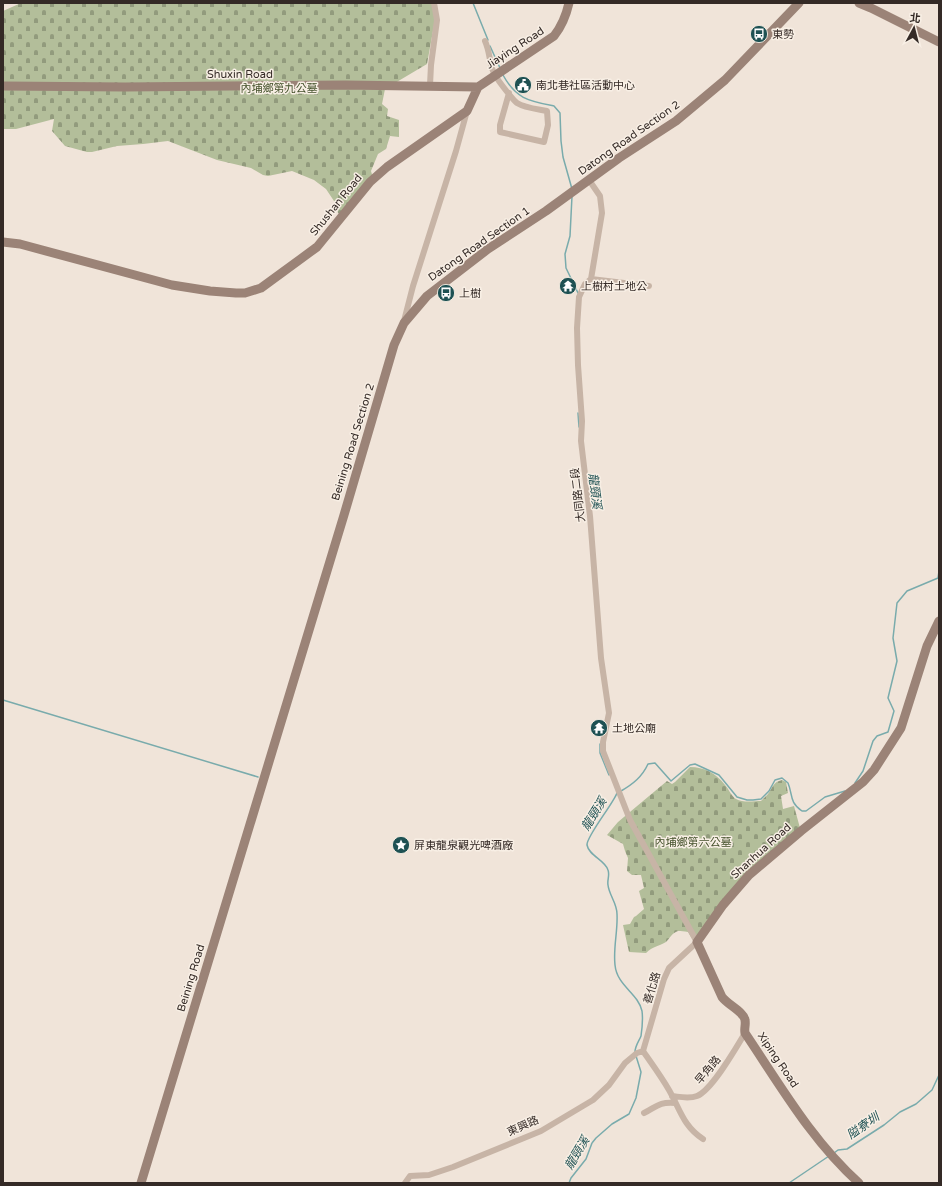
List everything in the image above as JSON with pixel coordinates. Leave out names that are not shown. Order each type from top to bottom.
[{"type":"street","points":[[430,86],[431,64],[437,20],[434,3]]},
{"type":"street","name":"Jiaying Road","points":[[478,86],[554,36],[562,26],[567,15],[569,3]]},
{"type":"street","name":"Datong Road Section 2","points":[[572,192],[625,154],[676,121],[725,80],[799,3]]},
{"type":"street","points":[[859,3],[939,42]]},
{"type":"street","points":[[485,41],[489,50],[492,70],[499,72],[509,93],[516,103],[547,111],[548,125],[544,142],[500,132],[500,125],[509,93]]},
{"type":"street","name":"Shuxin Road","points":[[3,86],[478,86]]},
{"type":"street","points":[[467,112],[478,86]]},
{"type":"street","name":"Shushan Road","points":[[3,242],[20,244],[172,285],[210,291],[245,293],[261,288],[317,247],[370,182],[387,167],[467,112]]},
{"type":"street","name":"Beining Road Section 2","points":[[263,780],[394,345],[404,323],[415,279],[467,112]]},
{"type":"street","name":"大同路二段","points":[[590,180],[600,196],[602,212],[592,279],[585,284],[579,297],[577,328],[582,421],[581,441],[590,516],[601,658],[609,712],[603,742],[603,751],[630,820],[697,942]]},
{"type":"street","name":"Datong Road Section 1","points":[[404,323],[427,296],[463,267],[572,192]]},
{"type":"street","points":[[592,279],[649,286]]},
{"type":"street","name":"Shanhua Road","points":[[697,942],[723,905],[749,875],[775,852],[863,782],[868,776],[901,728],[925,651],[939,621]]},
{"type":"street","name":"Beining Road","points":[[141,1183],[195,1009],[263,780]]},
{"type":"street","name":"Xiping Road","points":[[697,942],[722,997],[727,1003],[743,1014],[745,1020],[745,1033],[828,1152],[858,1183]]},
{"type":"street","name":"善化路","points":[[638,1054],[669,968],[697,942]]},
{"type":"street","name":"早角路","points":[[672,1096],[687,1098],[699,1095],[710,1085],[728,1061],[745,1033]]},
{"type":"street","points":[[638,1054],[672,1096],[686,1124],[694,1133],[703,1139]]},
{"type":"street","name":"東興路","points":[[405,1183],[410,1176],[429,1175],[453,1167],[541,1131],[593,1100],[609,1085],[625,1063],[638,1054]]},
{"type":"street","points":[[644,1113],[663,1102],[675,1102]]},
{"type":"green space","name":"內埔鄉第九公墓","points":[[21,3],[432,3],[435,20],[427,64],[395,83],[386,84],[382,104],[388,109],[387,116],[399,120],[399,137],[390,136],[386,149],[378,154],[371,171],[373,178],[341,215],[338,213],[336,204],[326,189],[314,180],[292,171],[268,176],[263,175],[251,168],[217,160],[168,141],[117,146],[87,152],[65,146],[52,131],[54,119],[16,129],[3,129],[3,11]]},
{"type":"green space","name":"內埔鄉第六公墓","points":[[690,767],[700,768],[714,774],[734,798],[748,802],[761,801],[777,782],[782,780],[786,782],[788,793],[781,796],[783,809],[794,806],[800,828],[748,873],[694,942],[688,932],[678,931],[666,942],[646,953],[629,952],[623,925],[630,924],[634,917],[644,909],[639,891],[644,888],[641,875],[632,875],[627,871],[628,858],[623,844],[607,835],[618,822],[667,781],[672,784]]},
{"type":"waterway","points":[[473,3],[488,40]]},
{"type":"waterway","points":[[490,46],[500,68]]},
{"type":"waterway","points":[[503,75],[518,94],[524,98],[554,106],[560,113],[563,157],[572,189]]},
{"type":"waterway","points":[[572,196],[570,236],[565,254],[566,268],[578,293]]},
{"type":"waterway","name":"龍頸溪","points":[[578,413],[579,427]]},
{"type":"waterway","points":[[855,783],[863,771],[873,741],[877,736],[888,732],[894,711],[888,698],[897,661],[893,638],[897,603],[907,591],[938,578],[939,571]]},
{"type":"waterway","points":[[3,700],[258,777]]},
{"type":"waterway","name":"龍頸溪","points":[[600,744],[600,753],[609,775]]},
{"type":"waterway","points":[[621,791],[637,780],[648,764],[655,763],[671,781],[690,765],[695,764],[719,775],[737,797],[747,800],[761,799],[769,791],[775,780],[782,778],[790,787],[795,805],[802,811],[806,811],[825,797],[845,791]]},
{"type":"waterway","name":"龍頸溪","points":[[617,793],[591,835],[587,845],[588,849],[604,863],[608,870],[609,889],[617,910],[615,965],[620,979],[636,999],[642,1011],[641,1036],[635,1052]]},
{"type":"waterway","name":"龍頸溪","points":[[569,1183],[571,1178],[586,1159],[592,1143],[596,1138],[612,1124],[629,1114],[636,1098],[641,1072],[636,1056]]},
{"type":"waterway","name":"隘寮圳","points":[[834,1153],[838,1150],[847,1149],[884,1125],[900,1112],[916,1104],[932,1090],[939,1075]]},
{"type":"waterway","name":"隘寮圳","points":[[789,1183],[829,1156]]},
{"type":"place","name":"東勢","points":[[759,34]]},
{"type":"place","name":"南北巷社區活動中心","points":[[523,85]]},
{"type":"place","name":"上樹村土地公","points":[[568,286]]},
{"type":"place","name":"上樹","points":[[446,293]]},
{"type":"place","name":"土地公廟","points":[[599,728]]},
{"type":"place","name":"屏東龍泉觀光啤酒廠","points":[[401,845]]}]
